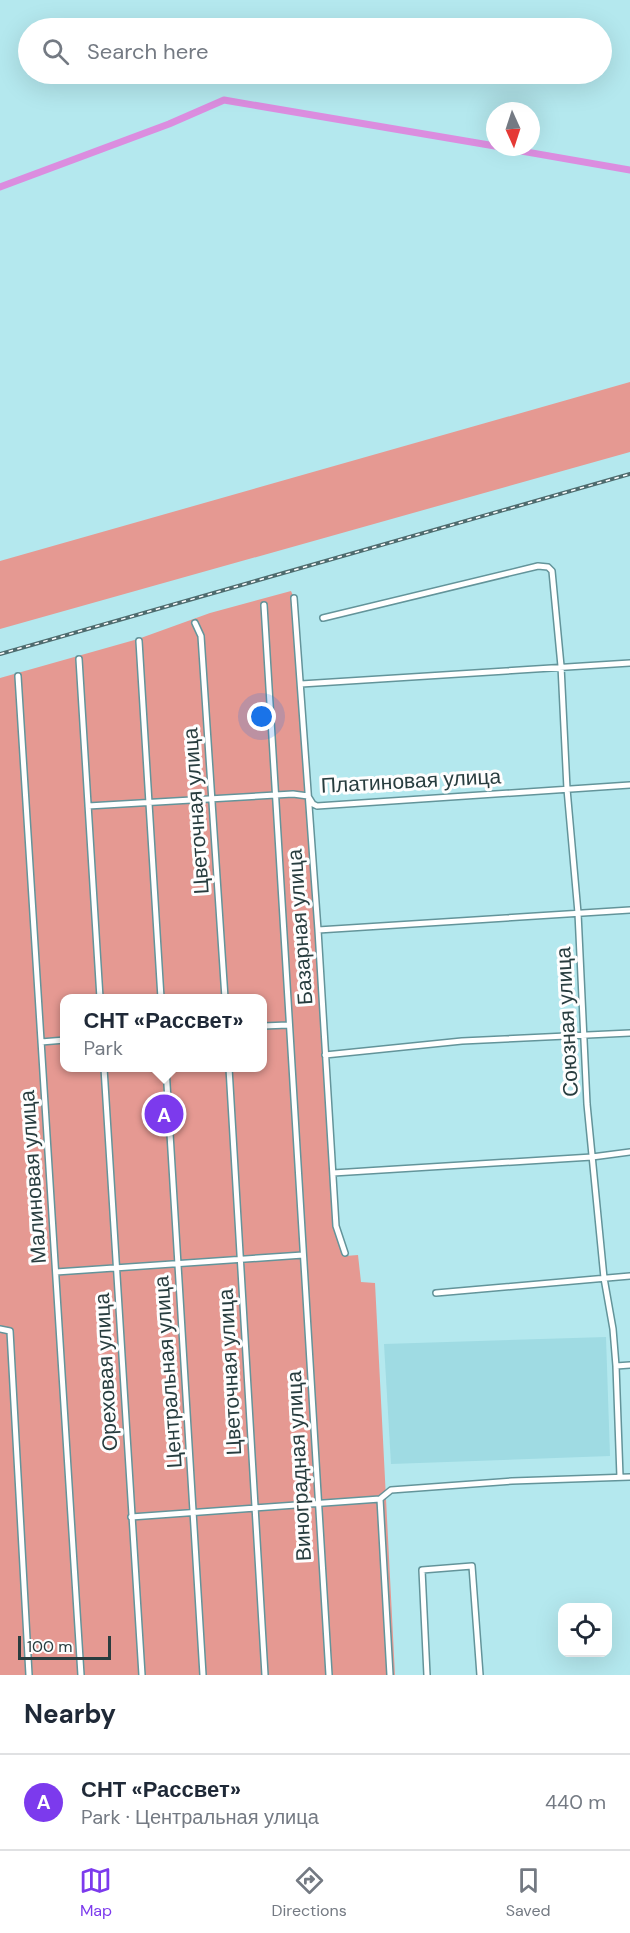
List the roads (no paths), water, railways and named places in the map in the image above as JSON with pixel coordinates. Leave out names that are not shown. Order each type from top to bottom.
[{"type":"street","name":"Союзная улица","points":[[323,618],[538,566],[548,567],[552,571],[578,913],[592,1157],[604,1278],[613,1329],[616,1365],[620,1477]]},
{"type":"street","name":"Базарная улица","points":[[294,598],[336,1226],[345,1253]]},
{"type":"street","name":"Виноградная улица","points":[[264,605],[329,1675]]},
{"type":"street","name":"Цветочная улица","points":[[195,623],[201,636],[225,994]]},
{"type":"street","points":[[139,641],[161,994]]},
{"type":"street","points":[[79,659],[100,994]]},
{"type":"street","points":[[301,684],[630,663]]},
{"type":"street","name":"Малиновая улица","points":[[18,676],[81,1675]]},
{"type":"street","name":"Платиновая улица","points":[[88,806],[274,795],[308,796],[317,806],[630,785]]},
{"type":"street","points":[[318,930],[630,910]]},
{"type":"street","points":[[267,1026],[288,1025]]},
{"type":"street","points":[[324,1055],[462,1041],[630,1033]]},
{"type":"street","points":[[40,1042],[60,1040]]},
{"type":"street","name":"Ореховая улица","points":[[104,1072],[142,1675]]},
{"type":"street","name":"Центральная улица","points":[[165,1072],[204,1675]]},
{"type":"street","name":"Цветочная улица","points":[[229,1072],[265,1675]]},
{"type":"street","points":[[333,1173],[592,1157],[630,1152]]},
{"type":"street","points":[[56,1272],[303,1255]]},
{"type":"street","points":[[436,1293],[630,1276]]},
{"type":"street","points":[[0,1329],[10,1331],[29,1675]]},
{"type":"street","points":[[616,1365],[630,1365]]},
{"type":"street","points":[[131,1517],[380,1499],[391,1490],[630,1477]]},
{"type":"street","points":[[380,1499],[390,1675]]},
{"type":"street","points":[[427,1675],[422,1570],[472,1566],[480,1675]]},
{"type":"waterway","points":[[0,187],[169,124],[224,100],[486,144]]},
{"type":"waterway","points":[[540,154],[630,170]]},
{"type":"railway","points":[[0,654],[630,474]]},
{"type":"place","name":"СНТ «Рассвет»","points":[[164,1114]]}]
